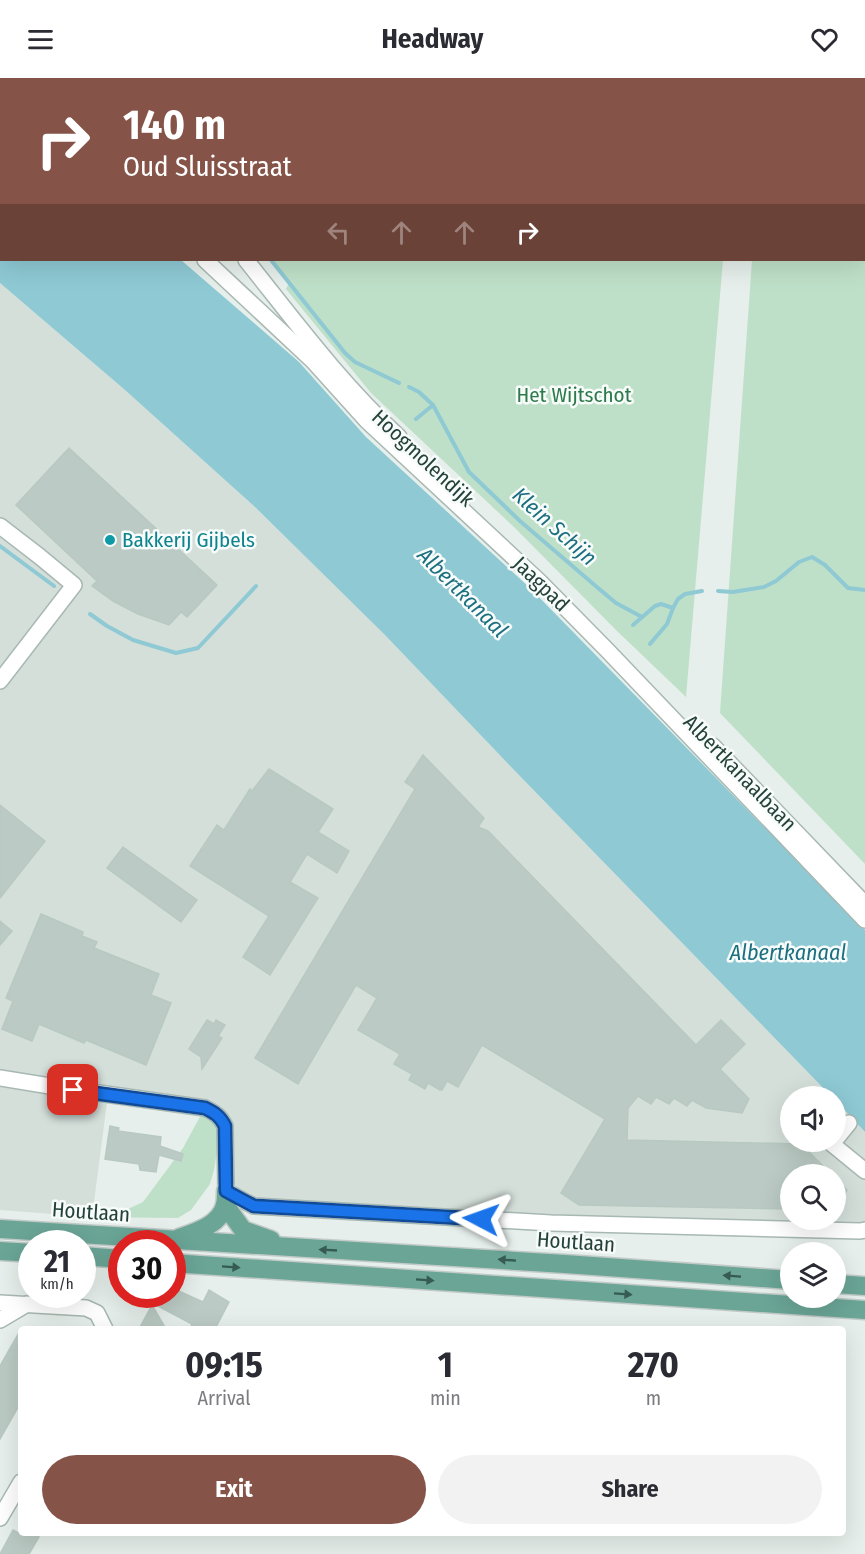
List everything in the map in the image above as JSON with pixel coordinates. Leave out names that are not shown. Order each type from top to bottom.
[{"type":"main road","points":[[186,1235],[219,1217],[226,1198]]},
{"type":"main road","points":[[226,1198],[243,1230],[293,1248]]},
{"type":"main road","name":"Houtlaan","points":[[0,1228],[108,1235]]},
{"type":"main road","name":"Houtlaan","points":[[186,1241],[780,1279]]},
{"type":"main road","points":[[0,1251],[18,1252]]},
{"type":"main road","points":[[186,1264],[865,1310]]},
{"type":"main road","points":[[846,1285],[865,1286]]},
{"type":"street","name":"Jaagpad","points":[[206,261],[313,361],[367,422],[557,599],[865,920]]},
{"type":"street","name":"Hoogmolendijk","points":[[247,261],[321,354],[375,414],[539,567],[614,643]]},
{"type":"street","points":[[0,526],[74,585],[0,681]]},
{"type":"street","name":"Albertkanaalbaan","points":[[614,643],[865,904]]},
{"type":"street","points":[[0,1078],[205,1108],[213,1112],[220,1117],[225,1126],[226,1198],[235,1196],[254,1206],[551,1223],[865,1230]]},
{"type":"street","points":[[846,1127],[849,1123]]},
{"type":"street","points":[[842,1152],[865,1171]]},
{"type":"street","points":[[0,1303],[18,1304]]},
{"type":"street","points":[[0,1320],[20,1308]]},
{"type":"street","points":[[86,1308],[97,1313],[104,1326]]},
{"type":"street","points":[[0,1518],[18,1487]]},
{"type":"shaded area","points":[[0,283],[125,390],[255,507],[385,635],[821,1086],[780,1086],[780,1152],[846,1152],[846,1112],[865,1132],[865,1230],[846,1229],[846,1164],[780,1164],[780,1227],[254,1206],[226,1191],[220,1117],[108,1095],[92,1217],[0,1210]]},
{"type":"green space","name":"Het Wijtschot","points":[[272,261],[723,261],[686,697],[514,527],[371,393],[286,289],[289,283]]},
{"type":"green space","points":[[752,261],[865,261],[865,864],[720,713]]},
{"type":"green space","points":[[202,1113],[216,1120],[220,1133],[210,1184],[191,1210],[178,1218],[92,1217],[128,1209],[143,1202],[183,1148]]},
{"type":"water","name":"Albertkanaal","points":[[0,261],[182,261],[299,362],[366,437],[531,589],[865,930],[865,1132],[846,1112],[846,1086],[821,1086],[385,635],[255,507],[125,390],[0,283]]},
{"type":"building","name":"Bakkerij Gijbels","points":[[69,448],[217,585],[187,617],[181,612],[169,625],[138,614],[113,601],[92,586],[97,581],[16,505]]},
{"type":"building","points":[[423,755],[484,818],[478,827],[488,831],[696,1045],[721,1020],[745,1044],[720,1069],[749,1099],[742,1113],[706,1108],[692,1100],[687,1106],[674,1098],[669,1104],[656,1097],[651,1104],[638,1096],[628,1108],[627,1140],[780,1144],[780,1152],[809,1152],[821,1164],[780,1164],[780,1209],[579,1205],[561,1193],[605,1119],[482,1045],[458,1087],[447,1081],[442,1090],[428,1083],[425,1089],[409,1080],[412,1074],[394,1064],[400,1054],[358,1030],[377,998],[356,985],[298,1084],[255,1058],[415,789],[405,782]]},
{"type":"building","points":[[269,769],[333,809],[318,832],[349,851],[337,873],[307,854],[290,882],[318,898],[270,975],[243,957],[269,916],[190,866],[217,825],[224,830],[250,789],[252,791]]},
{"type":"building","points":[[0,805],[45,841],[0,898]]},
{"type":"building","points":[[123,847],[197,900],[181,922],[107,868]]},
{"type":"building","points":[[41,914],[83,932],[82,936],[97,942],[94,948],[159,974],[151,995],[171,1003],[146,1065],[86,1040],[84,1043],[39,1024],[32,1041],[2,1029],[13,1001],[6,998]]},
{"type":"building","points":[[0,921],[12,931],[0,945]]},
{"type":"building","points":[[207,1020],[214,1024],[216,1020],[225,1025],[218,1036],[222,1038],[202,1069],[201,1057],[189,1049]]},
{"type":"building","points":[[110,1126],[119,1128],[118,1131],[161,1137],[160,1146],[183,1154],[181,1161],[159,1155],[156,1172],[140,1170],[139,1164],[105,1159]]},
{"type":"building","points":[[209,1290],[229,1302],[217,1326],[191,1326],[192,1324],[162,1308],[186,1308],[186,1294],[203,1302]]},
{"type":"building","points":[[150,1308],[154,1308],[164,1326],[141,1326]]},
{"type":"building","points":[[18,1334],[18,1407],[0,1439],[0,1366]]},
{"type":"building","points":[[13,1530],[18,1533],[18,1536],[39,1537],[29,1554],[0,1554]]},
{"type":"waterway","points":[[272,261],[345,353],[355,362],[399,383]]},
{"type":"waterway","points":[[409,387],[419,392],[433,405]]},
{"type":"waterway","name":"Klein Schijn","points":[[416,419],[433,405],[469,472],[520,521],[598,588],[616,603],[642,617]]},
{"type":"waterway","name":"Klein Schijn","points":[[0,546],[54,586]]},
{"type":"waterway","name":"Klein Schijn","points":[[718,591],[733,592],[764,587],[776,581],[799,562],[812,557],[825,565],[848,588],[865,590]]},
{"type":"waterway","name":"Klein Schijn","points":[[90,614],[133,640],[176,653],[198,648],[256,586]]},
{"type":"waterway","name":"Klein Schijn","points":[[650,644],[667,624],[678,599],[685,594],[702,591]]},
{"type":"waterway","name":"Klein Schijn","points":[[633,625],[655,606],[661,604],[673,608]]},
{"type":"place","name":"Bakkerij Gijbels","points":[[110,540]]},
{"type":"route","points":[[73,1090],[205,1108],[213,1112],[220,1117],[225,1126],[226,1191],[254,1206],[481,1219]]}]
